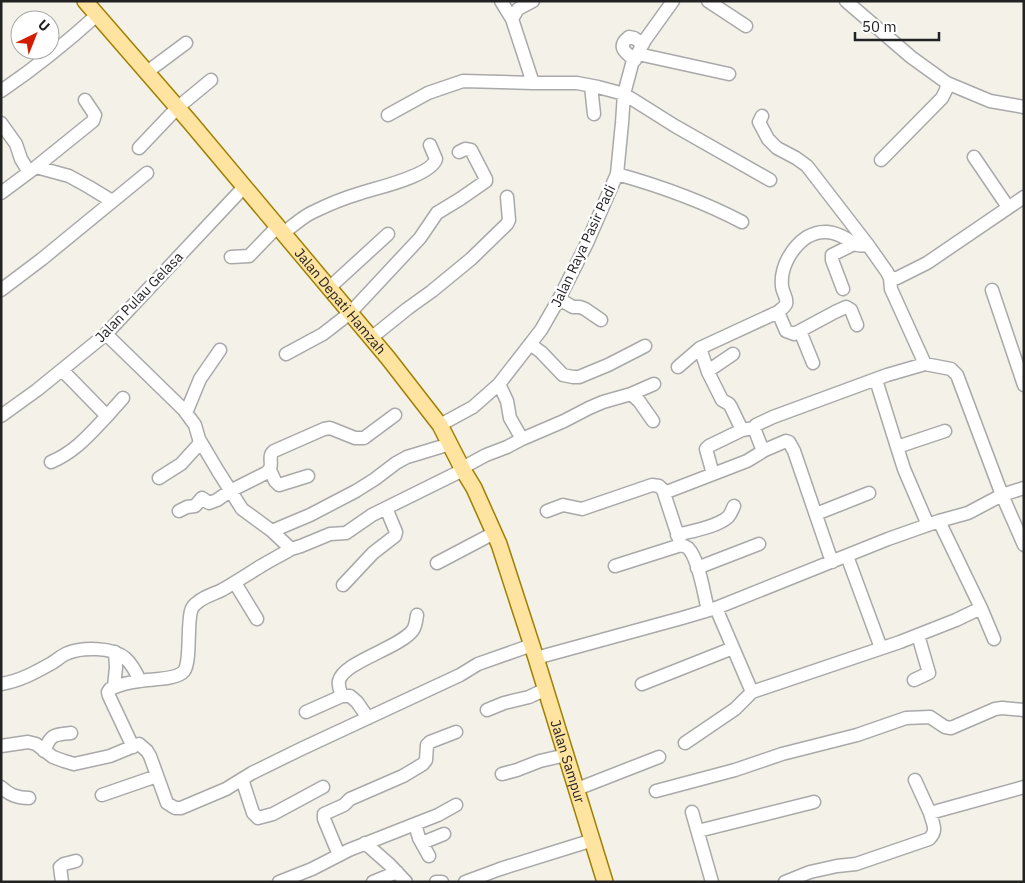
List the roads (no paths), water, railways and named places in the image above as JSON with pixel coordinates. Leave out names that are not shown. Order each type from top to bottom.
[{"type":"main road","name":"Jalan Depati Hamzah","points":[[91,6],[410,384],[440,425],[462,469],[474,488],[494,533],[533,648]]},
{"type":"main road","name":"Jalan Sampur","points":[[533,648],[606,882]]},
{"type":"street","points":[[502,1],[512,19],[534,83]]},
{"type":"street","points":[[512,19],[518,9],[533,1]]},
{"type":"street","name":"Jalan Raya Pasir Padi","points":[[440,425],[473,407],[499,384],[542,330],[587,243],[617,174],[624,94],[632,64],[673,1]]},
{"type":"street","points":[[708,1],[746,26]]},
{"type":"street","points":[[846,1],[912,57],[947,83],[990,101],[1024,107]]},
{"type":"street","points":[[1,92],[69,40],[91,6]]},
{"type":"street","points":[[147,72],[186,42]]},
{"type":"street","points":[[639,52],[729,74]]},
{"type":"street","points":[[139,148],[177,108],[211,80]]},
{"type":"street","points":[[388,115],[428,93],[463,81],[577,83],[624,94],[675,126],[770,180]]},
{"type":"street","points":[[881,160],[942,98],[947,83]]},
{"type":"street","points":[[591,86],[594,114]]},
{"type":"street","points":[[1,192],[94,121],[95,114],[85,100]]},
{"type":"street","points":[[762,116],[758,122],[768,139],[777,148],[807,166],[887,272],[890,278],[891,289],[925,364]]},
{"type":"street","points":[[1,123],[16,144],[21,159],[32,170],[69,176],[112,202]]},
{"type":"street","points":[[231,257],[249,256],[280,230],[308,214],[355,195],[404,180],[426,170],[436,160],[430,146]]},
{"type":"street","points":[[286,354],[322,334],[350,313],[415,244],[437,213],[486,181],[471,150],[465,149],[459,152]]},
{"type":"street","points":[[974,157],[1008,207]]},
{"type":"street","points":[[1,290],[147,173]]},
{"type":"street","points":[[617,174],[693,198],[742,222]]},
{"type":"street","name":"Jalan Pulau Gelasa","points":[[1,416],[37,390],[106,334],[244,187]]},
{"type":"street","points":[[371,338],[407,308],[432,292],[507,224],[509,220],[507,197]]},
{"type":"street","points":[[890,278],[897,278],[927,262],[1024,197]]},
{"type":"street","points":[[678,367],[700,348],[778,312],[785,306],[786,298],[782,288],[782,276],[790,253],[801,242],[815,233],[839,234],[857,246],[868,245]]},
{"type":"street","points":[[329,288],[388,234]]},
{"type":"street","points":[[843,289],[832,256],[854,244]]},
{"type":"street","points":[[992,290],[1024,385]]},
{"type":"street","points":[[559,299],[572,307],[585,309],[601,320]]},
{"type":"street","points":[[778,312],[786,331],[794,334],[846,307],[851,310],[857,324]]},
{"type":"street","points":[[800,330],[813,363]]},
{"type":"street","points":[[106,334],[186,413],[195,425],[202,442],[242,509],[291,548]]},
{"type":"street","points":[[530,344],[541,352],[562,375],[573,377],[579,377],[645,346]]},
{"type":"street","points":[[700,348],[708,371],[722,400],[729,404],[763,451]]},
{"type":"street","points":[[186,413],[200,379],[220,350]]},
{"type":"street","points":[[708,371],[733,354]]},
{"type":"street","points":[[713,474],[707,454],[707,447],[773,417],[925,364],[951,370],[957,375],[1002,495],[1024,545]]},
{"type":"street","points":[[62,370],[106,416]]},
{"type":"street","points":[[876,380],[904,469],[981,608],[994,639]]},
{"type":"street","points":[[499,384],[507,401],[510,418],[522,439]]},
{"type":"street","points":[[133,746],[108,692],[114,687],[166,678],[184,671],[187,664],[191,610],[202,598],[216,593],[291,548],[330,534],[346,533],[372,514],[486,455],[589,408],[654,384]]},
{"type":"street","points":[[631,394],[640,401],[652,421]]},
{"type":"street","points":[[51,462],[76,448],[123,398]]},
{"type":"street","points":[[308,476],[279,485],[270,470],[270,455],[274,451],[324,429],[330,428],[355,438],[364,438],[395,415]]},
{"type":"street","points":[[897,447],[945,431]]},
{"type":"street","points":[[664,493],[746,461],[786,440],[794,450],[832,562]]},
{"type":"street","points":[[159,478],[181,464],[202,442]]},
{"type":"street","points":[[272,531],[310,515],[356,491],[407,457],[450,444]]},
{"type":"street","points":[[179,511],[195,506],[202,498],[211,503],[270,470]]},
{"type":"street","points":[[546,511],[563,505],[581,510],[652,485],[659,486],[663,490],[679,540],[686,546],[696,561],[712,609],[733,648],[752,692]]},
{"type":"street","points":[[1,746],[28,742],[36,744],[53,757],[74,764],[110,756],[139,744],[147,751],[167,803],[175,808],[180,808],[226,789],[301,749],[460,675],[478,664],[533,648],[682,618],[712,609],[933,523],[968,513],[1002,495],[1024,488]]},
{"type":"street","points":[[816,514],[869,493]]},
{"type":"street","points":[[615,566],[726,519],[734,506]]},
{"type":"street","points":[[343,585],[373,553],[395,536],[396,532],[386,508]]},
{"type":"street","points":[[437,563],[494,533]]},
{"type":"street","points":[[697,568],[759,544]]},
{"type":"street","points":[[847,556],[882,648]]},
{"type":"street","points":[[235,582],[257,619]]},
{"type":"street","points":[[685,743],[735,708],[752,692],[900,642],[981,608]]},
{"type":"street","points":[[342,696],[338,683],[343,673],[355,664],[384,650],[409,634],[416,624],[417,615]]},
{"type":"street","points":[[914,680],[928,673],[918,635]]},
{"type":"street","points":[[642,684],[733,648]]},
{"type":"street","points":[[1,684],[18,680],[68,653],[82,649],[115,652],[125,657],[133,666],[140,681]]},
{"type":"street","points":[[114,687],[115,652]]},
{"type":"street","points":[[487,710],[546,690]]},
{"type":"street","points":[[306,712],[342,696],[350,696],[357,702],[368,718]]},
{"type":"street","points":[[656,791],[735,770],[782,754],[857,735],[906,718],[930,717],[945,727],[951,728],[995,709],[1024,710]]},
{"type":"street","points":[[339,855],[324,819],[324,814],[350,799],[403,776],[423,764],[426,760],[430,742],[456,732]]},
{"type":"street","points":[[44,751],[52,736],[71,733]]},
{"type":"street","points":[[502,774],[540,761],[566,755]]},
{"type":"street","points":[[577,789],[659,758]]},
{"type":"street","points":[[102,795],[157,776]]},
{"type":"street","points":[[242,779],[253,813],[258,818],[274,814],[323,787]]},
{"type":"street","points":[[785,882],[810,872],[856,864],[930,840],[935,831],[930,813],[915,780]]},
{"type":"street","points":[[1,787],[9,794],[18,798],[29,798]]},
{"type":"street","points":[[930,813],[1024,787]]},
{"type":"street","points":[[698,831],[814,802]]},
{"type":"street","points":[[279,882],[312,869],[365,843],[438,815],[456,805]]},
{"type":"street","points":[[692,812],[712,882]]},
{"type":"street","points":[[415,824],[429,856]]},
{"type":"street","points":[[422,843],[444,834]]},
{"type":"street","points":[[465,882],[593,840]]},
{"type":"street","points":[[365,843],[406,882]]},
{"type":"street","points":[[62,882],[60,867],[76,861]]},
{"type":"street","points":[[373,882],[396,872]]},
{"type":"street","points":[[436,882],[442,882]]}]
